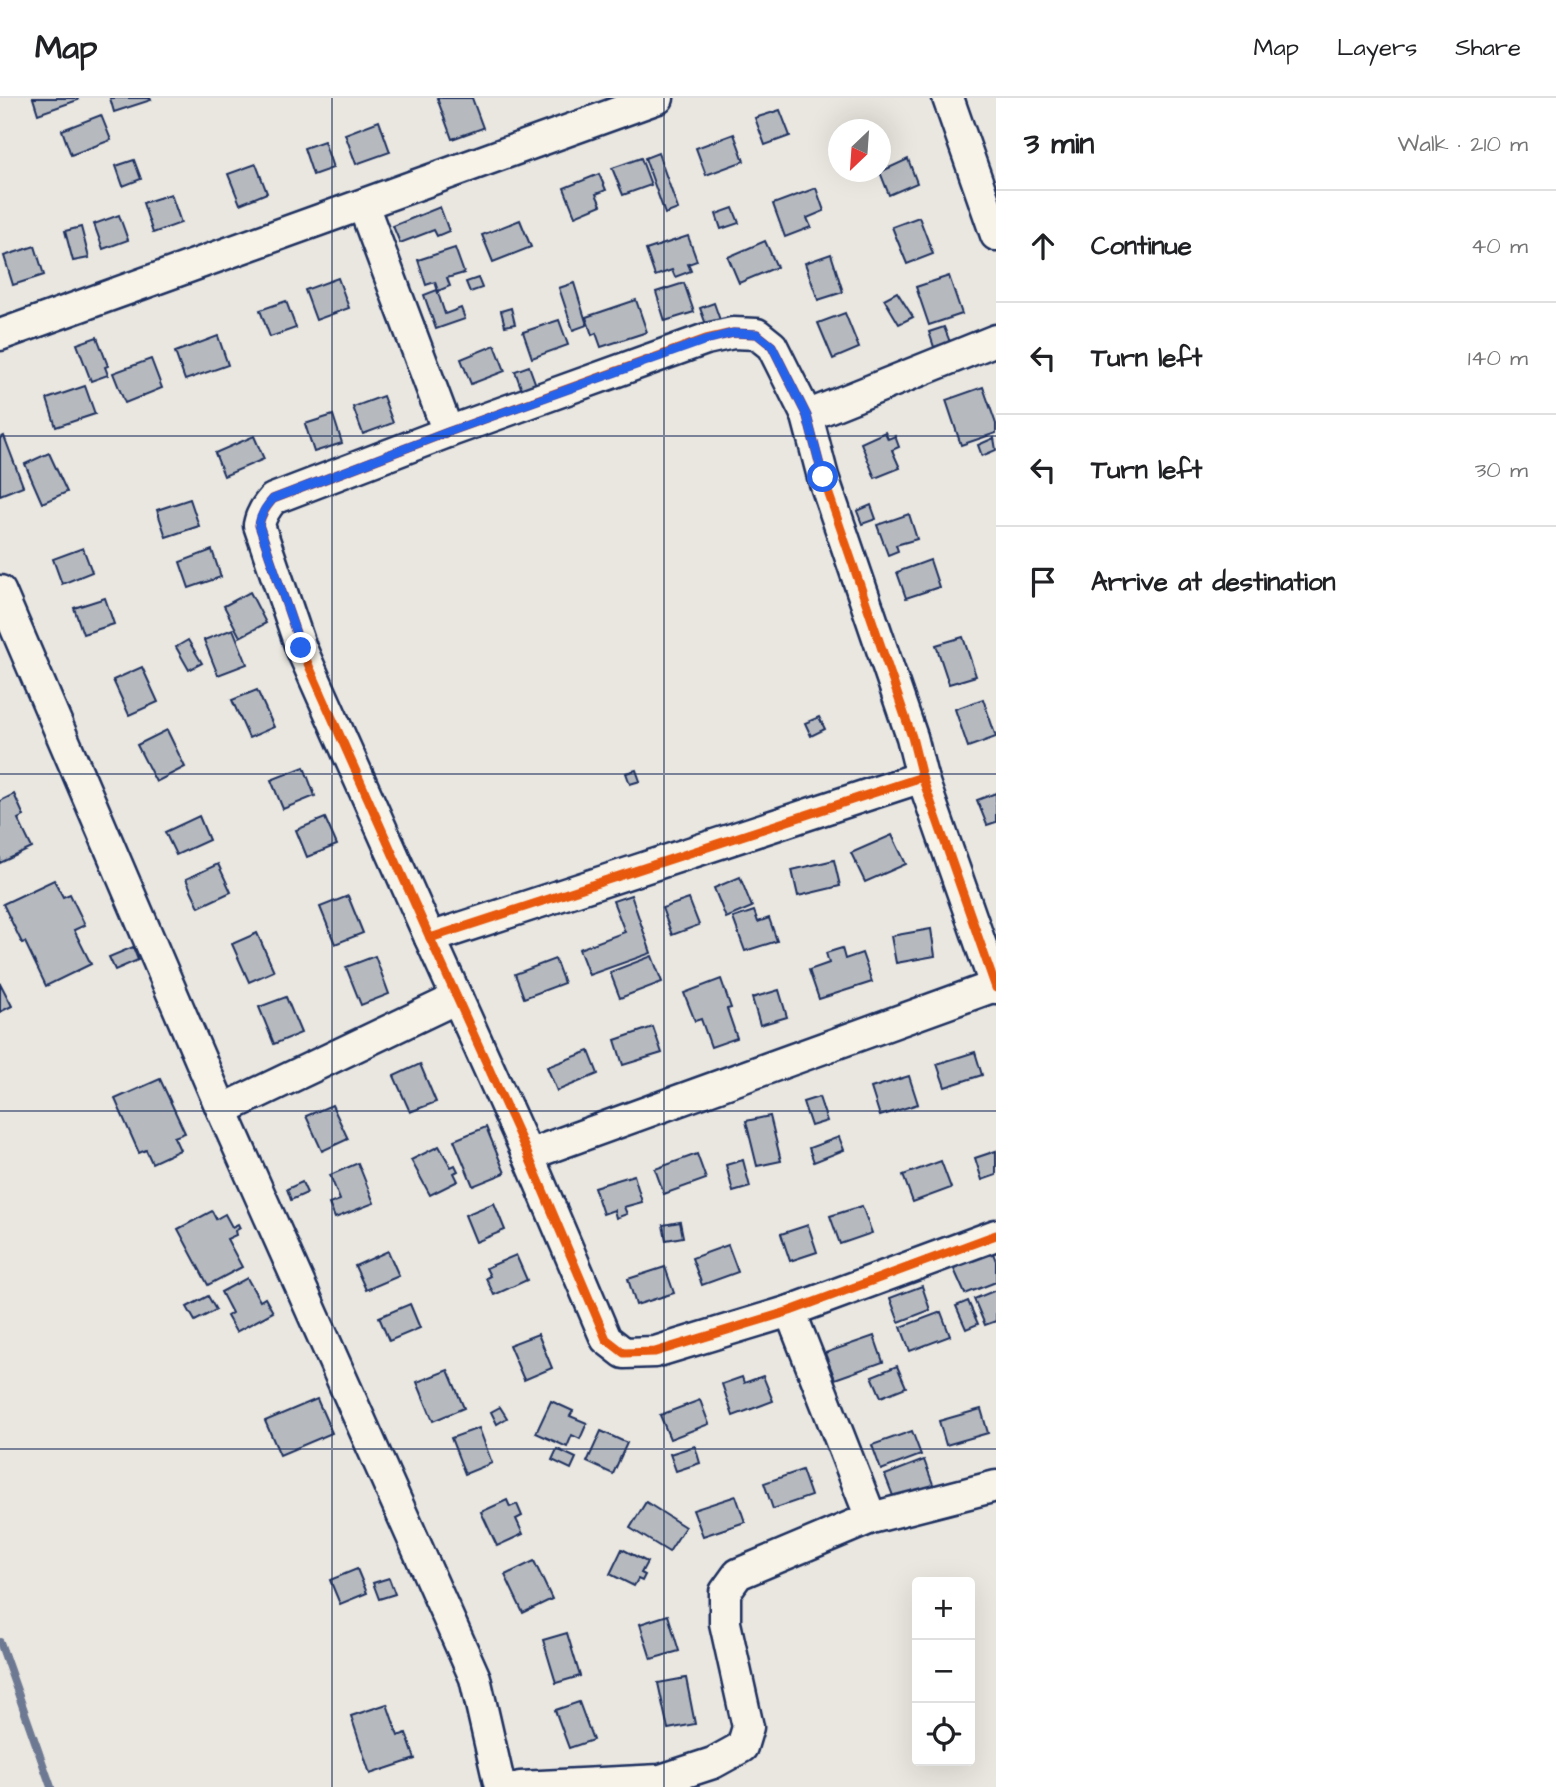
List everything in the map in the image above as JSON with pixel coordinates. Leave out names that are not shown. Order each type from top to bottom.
[{"type":"street","points":[[0,335],[658,98]]},
{"type":"street","points":[[947,98],[996,235]]},
{"type":"street","points":[[363,205],[448,432]]},
{"type":"street","points":[[528,1155],[995,987],[823,477],[807,416],[772,346],[757,334],[733,333],[706,340],[448,432],[273,499],[265,508],[259,525],[301,648],[528,1155],[606,1339],[624,1353],[655,1352],[790,1311],[996,1235]]},
{"type":"street","points":[[807,416],[996,340]]},
{"type":"street","points":[[0,591],[222,1110],[475,1678],[500,1787]]},
{"type":"street","points":[[430,938],[922,777]]},
{"type":"street","points":[[222,1110],[457,998]]},
{"type":"street","points":[[790,1311],[871,1518]]},
{"type":"street","points":[[520,1787],[663,1783],[713,1763],[742,1747],[748,1727],[724,1623],[725,1592],[738,1574],[871,1518],[996,1486]]},
{"type":"building","points":[[33,98],[77,98],[78,100],[38,114]]},
{"type":"building","points":[[110,98],[150,98],[151,100],[114,112]]},
{"type":"building","points":[[437,98],[472,98],[483,128],[452,139]]},
{"type":"building","points":[[780,110],[790,136],[765,145],[755,118]]},
{"type":"building","points":[[101,115],[111,140],[71,155],[62,130]]},
{"type":"building","points":[[379,121],[390,152],[356,164],[345,134]]},
{"type":"building","points":[[734,134],[744,161],[706,175],[696,148]]},
{"type":"building","points":[[324,141],[333,168],[313,175],[304,148]]},
{"type":"building","points":[[658,153],[678,209],[665,214],[645,158]]},
{"type":"building","points":[[641,158],[651,185],[623,195],[612,168]]},
{"type":"building","points":[[908,159],[917,183],[889,195],[884,182],[891,182],[891,167]]},
{"type":"building","points":[[134,160],[141,179],[123,186],[116,166]]},
{"type":"building","points":[[256,164],[267,193],[240,204],[228,174]]},
{"type":"building","points":[[599,174],[606,190],[596,194],[601,205],[575,216],[564,188]]},
{"type":"building","points":[[816,188],[824,211],[807,218],[811,227],[785,237],[773,204]]},
{"type":"building","points":[[171,194],[181,223],[153,233],[143,203]]},
{"type":"building","points":[[440,207],[449,231],[437,236],[434,230],[400,243],[393,226]]},
{"type":"building","points":[[733,208],[739,223],[721,229],[716,214]]},
{"type":"building","points":[[119,215],[128,240],[103,249],[94,224]]},
{"type":"building","points":[[919,217],[933,254],[907,264],[892,227]]},
{"type":"building","points":[[520,220],[531,247],[493,262],[482,235]]},
{"type":"building","points":[[81,227],[89,258],[73,261],[65,231]]},
{"type":"building","points":[[688,236],[697,261],[688,264],[691,271],[675,277],[672,270],[655,276],[646,250]]},
{"type":"building","points":[[765,241],[777,267],[739,283],[728,257]]},
{"type":"building","points":[[35,246],[44,275],[13,285],[4,256]]},
{"type":"building","points":[[455,248],[464,273],[447,278],[450,286],[438,291],[435,282],[426,285],[418,260]]},
{"type":"building","points":[[831,254],[843,292],[818,300],[805,263]]},
{"type":"building","points":[[949,276],[962,314],[929,325],[916,287]]},
{"type":"building","points":[[338,278],[349,308],[316,320],[305,290]]},
{"type":"building","points":[[478,278],[482,288],[470,292],[466,282]]},
{"type":"building","points":[[574,283],[587,325],[573,330],[559,288]]},
{"type":"building","points":[[684,283],[694,312],[665,321],[656,292]]},
{"type":"building","points":[[437,290],[445,314],[461,308],[465,319],[436,329],[424,295]]},
{"type":"building","points":[[897,292],[913,317],[899,324],[884,299]]},
{"type":"building","points":[[636,300],[647,332],[601,347],[596,333],[592,335],[586,317]]},
{"type":"building","points":[[286,301],[296,328],[270,337],[260,310]]},
{"type":"building","points":[[714,303],[721,323],[707,327],[700,308]]},
{"type":"building","points":[[511,308],[515,324],[505,326],[501,311]]},
{"type":"building","points":[[845,313],[859,348],[833,359],[818,323]]},
{"type":"building","points":[[559,320],[568,345],[532,358],[523,332]]},
{"type":"building","points":[[944,327],[950,342],[934,347],[929,332]]},
{"type":"building","points":[[218,336],[228,365],[185,380],[175,352]]},
{"type":"building","points":[[97,337],[108,366],[105,367],[108,375],[91,381],[77,344]]},
{"type":"building","points":[[495,345],[505,371],[471,384],[461,359]]},
{"type":"building","points":[[151,359],[162,388],[125,403],[113,373]]},
{"type":"building","points":[[529,366],[537,388],[523,393],[515,371]]},
{"type":"building","points":[[85,386],[95,414],[56,427],[47,399]]},
{"type":"building","points":[[983,387],[996,424],[996,433],[961,445],[946,400]]},
{"type":"building","points":[[383,396],[393,423],[363,434],[353,407]]},
{"type":"building","points":[[333,415],[342,443],[314,452],[305,424]]},
{"type":"building","points":[[885,432],[888,439],[895,436],[899,447],[892,450],[900,468],[875,478],[861,443]]},
{"type":"building","points":[[4,436],[23,486],[0,495],[0,438]]},
{"type":"building","points":[[254,436],[264,459],[224,476],[215,453]]},
{"type":"building","points":[[994,438],[996,450],[982,456],[978,445]]},
{"type":"building","points":[[49,453],[67,492],[42,503],[25,464]]},
{"type":"building","points":[[190,499],[199,526],[166,537],[157,510]]},
{"type":"building","points":[[871,505],[876,519],[862,524],[857,511]]},
{"type":"building","points":[[909,514],[917,539],[896,545],[898,551],[888,555],[877,525]]},
{"type":"building","points":[[83,548],[92,572],[62,584],[53,559]]},
{"type":"building","points":[[212,550],[221,577],[189,588],[180,562]]},
{"type":"building","points":[[930,560],[939,587],[906,598],[897,572]]},
{"type":"building","points":[[250,592],[266,623],[240,637],[224,606]]},
{"type":"building","points":[[105,598],[114,624],[83,634],[74,608]]},
{"type":"building","points":[[233,629],[247,664],[218,675],[204,640]]},
{"type":"building","points":[[963,637],[976,676],[949,684],[936,645]]},
{"type":"building","points":[[188,640],[202,663],[189,670],[176,647]]},
{"type":"building","points":[[142,667],[158,702],[129,715],[113,680]]},
{"type":"building","points":[[257,690],[274,727],[249,738],[232,700]]},
{"type":"building","points":[[983,699],[996,737],[968,747],[955,709]]},
{"type":"building","points":[[819,717],[825,729],[811,736],[805,723]]},
{"type":"building","points":[[167,730],[185,767],[156,782],[137,745]]},
{"type":"building","points":[[304,767],[315,796],[283,809],[271,780]]},
{"type":"building","points":[[636,770],[640,781],[630,784],[626,773]]},
{"type":"building","points":[[996,793],[996,822],[987,825],[977,800]]},
{"type":"building","points":[[14,794],[24,816],[18,819],[32,848],[0,863],[0,801]]},
{"type":"building","points":[[199,816],[209,840],[176,855],[165,832]]},
{"type":"building","points":[[325,818],[337,845],[307,857],[296,830]]},
{"type":"building","points":[[892,835],[906,864],[865,882],[851,853]]},
{"type":"building","points":[[834,860],[840,886],[798,896],[792,870]]},
{"type":"building","points":[[218,864],[231,892],[199,907],[186,879]]},
{"type":"building","points":[[740,877],[752,907],[726,918],[714,888]]},
{"type":"building","points":[[54,880],[63,897],[70,894],[85,925],[74,930],[91,964],[46,986],[3,904]]},
{"type":"building","points":[[631,895],[651,953],[589,975],[579,949],[625,932],[613,901]]},
{"type":"building","points":[[348,896],[363,933],[335,944],[320,907]]},
{"type":"building","points":[[689,899],[699,925],[672,935],[662,908]]},
{"type":"building","points":[[754,911],[758,922],[769,918],[777,941],[745,951],[733,918]]},
{"type":"building","points":[[931,929],[935,956],[896,963],[891,936]]},
{"type":"building","points":[[257,933],[274,971],[249,982],[232,944]]},
{"type":"building","points":[[133,947],[138,960],[115,970],[109,957]]},
{"type":"building","points":[[842,948],[845,959],[862,953],[872,982],[819,999],[809,970],[829,963],[826,953]]},
{"type":"building","points":[[375,956],[389,994],[361,1005],[346,967]]},
{"type":"building","points":[[652,956],[662,982],[620,998],[610,972]]},
{"type":"building","points":[[555,959],[564,983],[524,998],[515,974]]},
{"type":"building","points":[[721,979],[737,1038],[711,1047],[701,1019],[695,1021],[684,993]]},
{"type":"building","points":[[0,983],[12,1006],[0,1012]]},
{"type":"building","points":[[779,990],[787,1017],[760,1025],[752,998]]},
{"type":"building","points":[[286,997],[301,1033],[274,1044],[259,1007]]},
{"type":"building","points":[[653,1027],[662,1053],[623,1065],[615,1040]]},
{"type":"building","points":[[589,1051],[598,1074],[557,1091],[547,1067]]},
{"type":"building","points":[[975,1052],[982,1075],[945,1087],[937,1064]]},
{"type":"building","points":[[420,1064],[436,1102],[410,1112],[394,1076]]},
{"type":"building","points":[[909,1076],[918,1104],[880,1116],[871,1088]]},
{"type":"building","points":[[160,1079],[185,1133],[174,1137],[180,1150],[152,1163],[146,1150],[139,1153],[115,1099]]},
{"type":"building","points":[[819,1097],[827,1121],[811,1126],[803,1102]]},
{"type":"building","points":[[332,1105],[348,1139],[322,1151],[306,1116]]},
{"type":"building","points":[[770,1116],[781,1161],[757,1166],[746,1121]]},
{"type":"building","points":[[486,1127],[505,1173],[473,1186],[454,1140]]},
{"type":"building","points":[[839,1137],[844,1150],[814,1162],[809,1148]]},
{"type":"building","points":[[439,1146],[451,1167],[455,1165],[458,1171],[454,1173],[458,1181],[430,1195],[411,1160]]},
{"type":"building","points":[[996,1151],[996,1175],[982,1180],[975,1158]]},
{"type":"building","points":[[697,1154],[706,1179],[664,1194],[655,1169]]},
{"type":"building","points":[[743,1160],[750,1187],[733,1192],[726,1165]]},
{"type":"building","points":[[941,1161],[951,1188],[913,1202],[903,1175]]},
{"type":"building","points":[[358,1163],[374,1203],[335,1218],[329,1204],[340,1200],[330,1175]]},
{"type":"building","points":[[634,1175],[642,1202],[624,1207],[627,1214],[616,1218],[614,1210],[603,1214],[594,1187]]},
{"type":"building","points":[[302,1182],[307,1193],[291,1200],[287,1189]]},
{"type":"building","points":[[494,1203],[505,1230],[476,1242],[465,1215]]},
{"type":"building","points":[[862,1206],[872,1233],[840,1244],[830,1216]]},
{"type":"building","points":[[212,1211],[216,1219],[225,1214],[232,1227],[238,1224],[240,1228],[235,1231],[236,1235],[227,1239],[242,1267],[208,1285],[178,1229]]},
{"type":"building","points":[[680,1222],[683,1237],[666,1240],[663,1225]]},
{"type":"building","points":[[808,1225],[817,1252],[790,1261],[781,1234]]},
{"type":"building","points":[[728,1245],[738,1272],[702,1285],[692,1258]]},
{"type":"building","points":[[388,1251],[399,1276],[366,1290],[355,1266]]},
{"type":"building","points":[[992,1251],[996,1261],[996,1282],[965,1294],[953,1267]]},
{"type":"building","points":[[516,1255],[527,1280],[494,1295],[486,1278],[490,1276],[486,1268]]},
{"type":"building","points":[[665,1267],[674,1293],[636,1305],[628,1279]]},
{"type":"building","points":[[247,1278],[260,1301],[265,1298],[273,1312],[236,1332],[227,1316],[232,1313],[221,1292]]},
{"type":"building","points":[[922,1286],[930,1310],[899,1322],[890,1298]]},
{"type":"building","points":[[996,1290],[996,1321],[985,1325],[974,1299]]},
{"type":"building","points":[[208,1296],[216,1310],[195,1321],[187,1307]]},
{"type":"building","points":[[968,1301],[978,1324],[966,1329],[956,1306]]},
{"type":"building","points":[[410,1304],[420,1328],[389,1341],[379,1317]]},
{"type":"building","points":[[941,1312],[950,1336],[910,1351],[901,1327]]},
{"type":"building","points":[[538,1334],[552,1368],[524,1380],[509,1345]]},
{"type":"building","points":[[874,1336],[883,1362],[835,1379],[825,1353]]},
{"type":"building","points":[[897,1366],[906,1387],[881,1397],[872,1376]]},
{"type":"building","points":[[448,1370],[464,1408],[433,1421],[417,1382]]},
{"type":"building","points":[[763,1376],[773,1401],[733,1416],[722,1384],[742,1377],[744,1383]]},
{"type":"building","points":[[317,1399],[332,1433],[280,1455],[265,1421]]},
{"type":"building","points":[[700,1400],[709,1424],[670,1439],[660,1415]]},
{"type":"building","points":[[551,1401],[573,1411],[570,1416],[587,1423],[580,1439],[572,1435],[567,1447],[536,1433]]},
{"type":"building","points":[[500,1407],[507,1418],[497,1424],[491,1412]]},
{"type":"building","points":[[981,1409],[988,1433],[946,1445],[939,1421]]},
{"type":"building","points":[[479,1428],[492,1463],[465,1474],[451,1438]]},
{"type":"building","points":[[601,1431],[627,1443],[613,1474],[587,1462]]},
{"type":"building","points":[[912,1431],[921,1455],[881,1470],[872,1445]]},
{"type":"building","points":[[695,1446],[700,1463],[676,1471],[670,1454]]},
{"type":"building","points":[[557,1449],[576,1458],[571,1469],[552,1460]]},
{"type":"building","points":[[924,1460],[934,1487],[895,1501],[885,1475]]},
{"type":"building","points":[[802,1470],[811,1496],[773,1509],[764,1483]]},
{"type":"building","points":[[736,1496],[745,1522],[703,1536],[693,1510]]},
{"type":"building","points":[[507,1500],[510,1507],[517,1504],[522,1516],[516,1519],[523,1534],[497,1546],[481,1512]]},
{"type":"building","points":[[646,1502],[685,1527],[669,1552],[630,1528]]},
{"type":"building","points":[[622,1549],[647,1562],[641,1573],[645,1575],[642,1581],[638,1579],[634,1586],[610,1574]]},
{"type":"building","points":[[534,1561],[552,1599],[523,1613],[505,1575]]},
{"type":"building","points":[[357,1569],[367,1593],[340,1604],[330,1580]]},
{"type":"building","points":[[389,1578],[395,1594],[379,1599],[373,1583]]},
{"type":"building","points":[[668,1615],[679,1651],[651,1659],[640,1624]]},
{"type":"building","points":[[567,1633],[580,1676],[556,1683],[543,1640]]},
{"type":"building","points":[[686,1678],[695,1724],[668,1729],[658,1683]]},
{"type":"building","points":[[579,1702],[593,1740],[569,1748],[555,1710]]},
{"type":"building","points":[[387,1704],[398,1736],[406,1733],[415,1759],[370,1774],[351,1716]]},
{"type":"waterway","points":[[0,1642],[51,1787]]},
{"type":"cycle path","points":[[430,938],[301,648],[259,525],[264,511],[273,499],[448,432],[706,339],[733,333],[757,334],[772,346],[807,416],[823,477],[912,737],[922,777],[996,988]]},
{"type":"cycle path","points":[[922,777],[430,938],[528,1155],[606,1339],[624,1353],[655,1352],[790,1311],[996,1235]]},
{"type":"route","points":[[301,648],[259,525],[265,508],[273,499],[448,432],[706,340],[733,333],[757,334],[772,346],[807,416],[823,477]]}]
